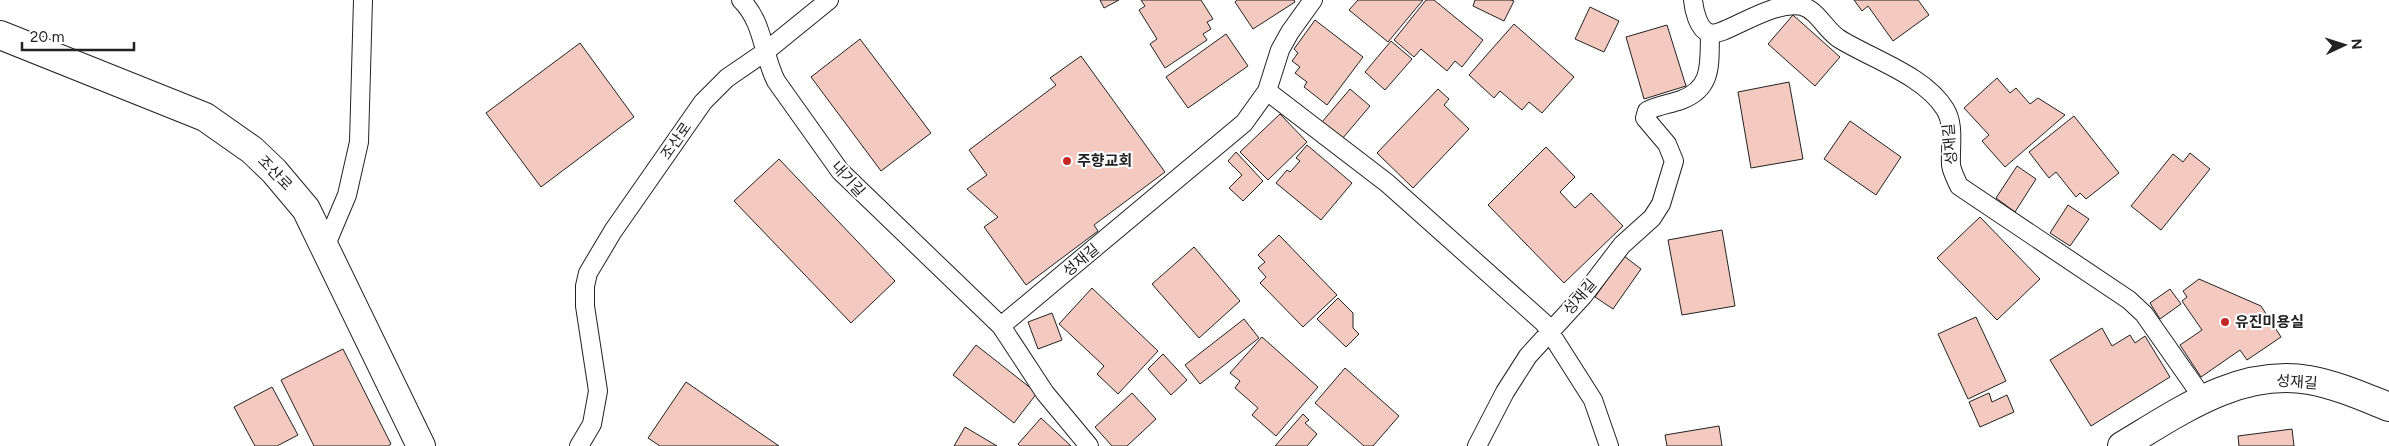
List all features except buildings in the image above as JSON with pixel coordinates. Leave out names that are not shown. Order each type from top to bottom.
[{"type":"street","name":"조산로","points":[[0,35],[181,105],[227,130],[252,150],[291,189],[306,209],[420,446]]},
{"type":"street","name":"성재길","points":[[2122,446],[2202,398],[2249,383],[2290,379],[2324,384],[2358,394],[2389,407]]},
{"type":"lane","points":[[325,247],[347,195],[359,142],[363,0]]},
{"type":"lane","name":"내기길","points":[[741,0],[751,10],[757,20],[769,67],[784,94],[840,171],[1001,326]]},
{"type":"lane","points":[[765,52],[829,0]]},
{"type":"lane","name":"성재길","points":[[1001,326],[1244,124],[1267,91],[1280,50],[1290,32],[1313,0]]},
{"type":"lane","points":[[1693,0],[1697,17],[1703,29],[1710,33]]},
{"type":"lane","name":"성재길","points":[[1549,331],[1583,296],[1622,245],[1652,218],[1661,204],[1674,161],[1667,144],[1645,118],[1647,111],[1682,100],[1695,93],[1705,83],[1709,68],[1710,33],[1718,32],[1760,12],[1787,4],[1803,6],[1810,10],[1836,37],[1921,84],[1945,109],[1950,122],[1952,166],[1958,186],[2129,300],[2144,314],[2202,398]]},
{"type":"lane","name":"조산로","points":[[579,446],[592,424],[598,391],[585,306],[585,286],[588,273],[613,231],[703,102],[727,78],[765,52]]},
{"type":"lane","points":[[1267,91],[1387,183],[1544,323],[1593,400],[1609,446]]},
{"type":"lane","points":[[1001,326],[1045,393],[1089,446]]},
{"type":"lane","points":[[1477,446],[1505,392],[1528,356],[1549,331]]},
{"type":"place","name":"주향교회","points":[[1067,161]]},
{"type":"place","name":"유진미용실","points":[[2225,322]]}]
